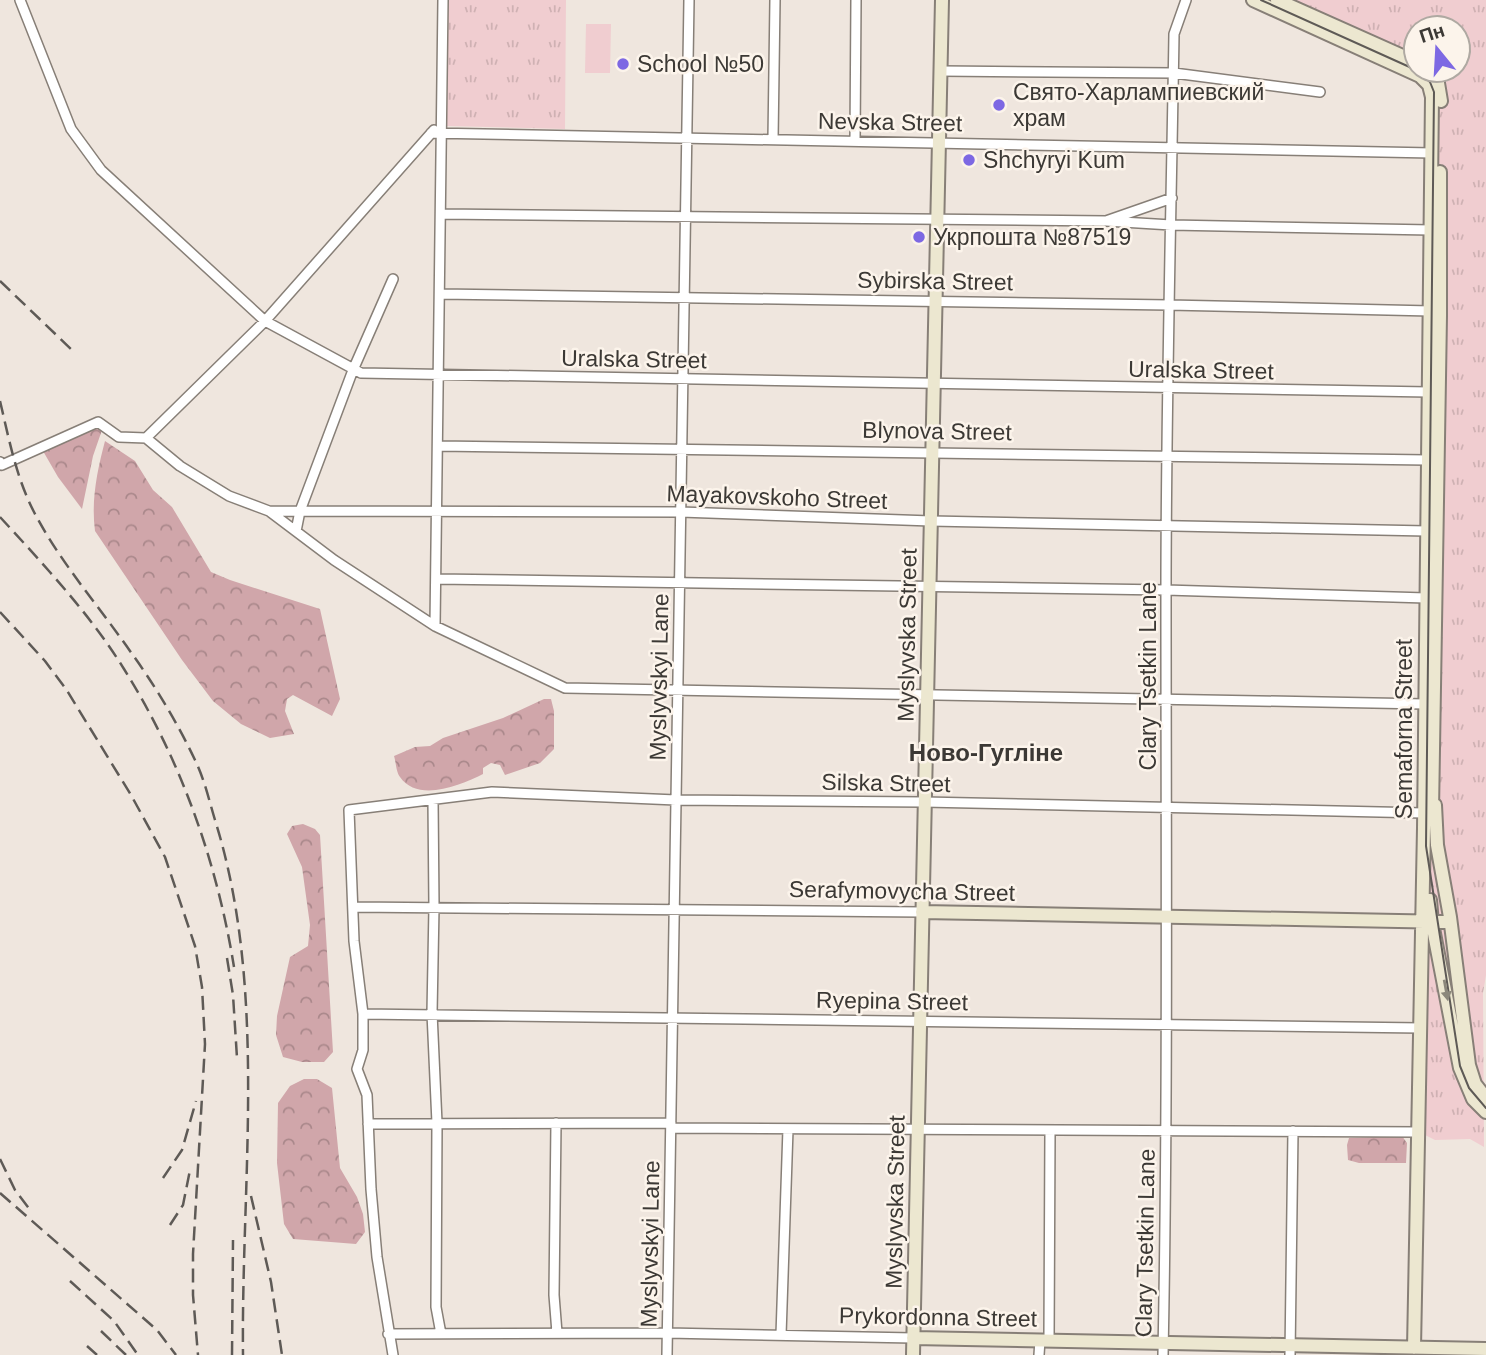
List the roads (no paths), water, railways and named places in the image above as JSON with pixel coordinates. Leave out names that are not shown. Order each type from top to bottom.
[{"type":"street","name":"Uralska Street","points":[[20,0],[60,107],[85,151],[101,170],[264,321],[353,370],[370,374],[1429,392]]},
{"type":"street","points":[[0,463],[2,465],[98,422],[119,436],[146,438],[264,321],[437,133],[442,121],[443,0]]},
{"type":"street","name":"Myslyvskyi Lane","points":[[667,1355],[689,0]]},
{"type":"street","points":[[773,139],[775,0]]},
{"type":"street","points":[[855,141],[856,0]]},
{"type":"street","name":"Myslyvska Street","points":[[913,1355],[942,0]]},
{"type":"street","name":"Clary Tsetkin Lane","points":[[1163,1349],[1168,917],[1166,590],[1169,304],[1175,27],[1186,0]]},
{"type":"street","points":[[1253,0],[1420,76],[1431,90],[1436,110]]},
{"type":"street","points":[[1277,0],[1402,56]]},
{"type":"street","points":[[941,71],[1174,73],[1320,92]]},
{"type":"street","points":[[1436,110],[1438,84]]},
{"type":"street","name":"Semaforna Street","points":[[1436,110],[1430,230],[1429,392],[1432,460],[1434,789],[1437,845],[1469,1065],[1475,1084],[1486,1098]]},
{"type":"street","name":"Semaforna Street","points":[[1427,923],[1424,813],[1427,531],[1440,316],[1436,110]]},
{"type":"street","points":[[435,626],[441,214],[437,133]]},
{"type":"street","name":"Nevska Street","points":[[437,133],[1432,153]]},
{"type":"street","points":[[1106,221],[1172,198]]},
{"type":"street","points":[[441,214],[1106,221],[1171,225],[1430,230]]},
{"type":"street","points":[[296,531],[300,511],[353,370],[393,279]]},
{"type":"street","name":"Sybirska Street","points":[[440,294],[1169,304],[1431,312]]},
{"type":"street","name":"Mayakovskoho Street","points":[[146,438],[180,466],[229,496],[269,511],[681,512],[1427,531]]},
{"type":"street","name":"Blynova Street","points":[[438,446],[1432,460]]},
{"type":"street","points":[[269,511],[334,560],[435,626],[565,688],[1425,704]]},
{"type":"street","points":[[436,579],[1166,590],[1426,598]]},
{"type":"street","name":"Semaforna Street","points":[[1420,1350],[1421,1028],[1434,789]]},
{"type":"street","name":"Silska Street","points":[[353,907],[349,810],[492,792],[676,800],[924,802],[1424,813]]},
{"type":"street","points":[[433,800],[435,907],[432,1013],[437,1123],[436,1307],[441,1334]]},
{"type":"street","points":[[353,907],[354,941],[363,1014],[363,1050],[357,1069],[367,1095],[377,1257],[393,1355]]},
{"type":"street","name":"Serafymovycha Street","points":[[353,907],[922,912],[1450,922]]},
{"type":"street","points":[[1427,923],[1460,1068],[1473,1099],[1486,1112]]},
{"type":"street","name":"Ryepina Street","points":[[363,1014],[1421,1028]]},
{"type":"street","points":[[368,1124],[556,1123],[788,1129],[1419,1132]]},
{"type":"street","points":[[556,1123],[554,1295],[557,1334]]},
{"type":"street","points":[[781,1335],[788,1129]]},
{"type":"street","points":[[1040,1355],[1044,1340],[1050,1131]]},
{"type":"street","points":[[1290,1350],[1293,1132]]},
{"type":"street","name":"Prykordonna Street","points":[[388,1334],[667,1333],[1044,1340],[1163,1349],[1486,1349]]},
{"type":"tram line","points":[[1261,0],[1414,69],[1430,82],[1434,92],[1426,846],[1460,1066],[1469,1088],[1486,1108]]},
{"type":"railway","points":[[0,281],[72,350]]},
{"type":"railway","points":[[0,401],[18,472],[34,512],[67,566],[165,704],[198,767],[215,820],[231,884],[247,1017],[243,1355]]},
{"type":"railway","points":[[0,517],[66,590],[111,649],[163,739],[207,851],[234,967]]},
{"type":"railway","points":[[0,612],[45,661],[66,689],[131,795],[165,857],[195,946],[202,987],[205,1044],[193,1254],[198,1355]]},
{"type":"railway","points":[[227,958],[233,995],[237,1058]]},
{"type":"railway","points":[[163,1178],[182,1150],[196,1101]]},
{"type":"railway","points":[[0,1159],[15,1190],[31,1211]]},
{"type":"railway","points":[[170,1225],[183,1205],[190,1170]]},
{"type":"railway","points":[[0,1193],[157,1330],[176,1355]]},
{"type":"railway","points":[[251,1196],[271,1282],[282,1355]]},
{"type":"railway","points":[[232,1355],[233,1240]]},
{"type":"railway","points":[[70,1281],[114,1321],[138,1355]]},
{"type":"railway","points":[[101,1331],[126,1355]]},
{"type":"railway","points":[[87,1346],[97,1355]]},
{"type":"place","name":"School №50","points":[[623,64]]},
{"type":"place","name":"Свято-Харлампиевский храм","points":[[999,105]]},
{"type":"place","name":"Shchyryi Kum","points":[[969,160]]},
{"type":"place","name":"Укрпошта №87519","points":[[919,237]]},
{"type":"district","name":"Ново-Гугліне","points":[[986,753]]}]
